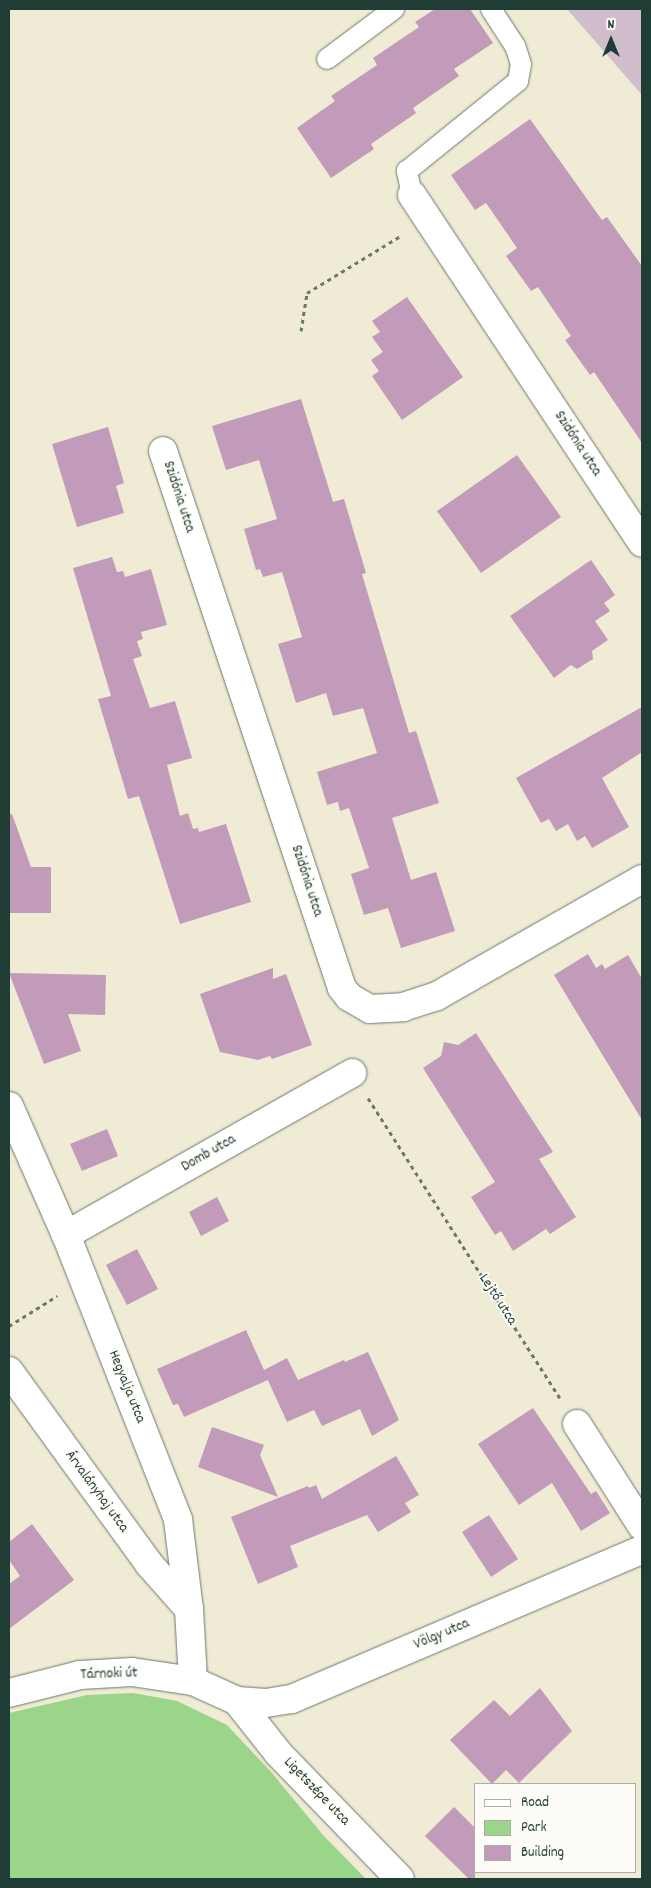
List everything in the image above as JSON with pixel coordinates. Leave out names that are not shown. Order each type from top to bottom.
[{"type":"street","name":"Szidónia utca","points":[[412,195],[642,544]]},
{"type":"street","name":"Szidónia utca","points":[[163,451],[342,988],[349,997],[370,1009],[402,1007],[437,996],[642,880]]},
{"type":"street","name":"Domb utca","points":[[66,1235],[352,1073]]},
{"type":"street","name":"Hegyalja utca","points":[[9,1106],[66,1235],[178,1520],[189,1610],[193,1681]]},
{"type":"street","name":"Árvalányhaj utca","points":[[9,1371],[149,1564],[189,1610]]},
{"type":"street","points":[[577,1424],[642,1526]]},
{"type":"street","name":"Völgy utca","points":[[237,1701],[266,1703],[292,1699],[642,1550]]},
{"type":"street","name":"Tárnoki út","points":[[9,1693],[80,1675],[132,1672],[193,1681],[237,1701]]},
{"type":"street","name":"Ligetszépe utca","points":[[237,1701],[278,1754],[400,1879]]},
{"type":"lane","points":[[327,59],[394,9]]},
{"type":"lane","points":[[412,195],[407,171],[518,81],[521,64],[515,46],[491,9]]},
{"type":"path","points":[[301,331],[307,294],[428,219]]},
{"type":"path","name":"Lejtő utca","points":[[352,1073],[577,1424]]},
{"type":"path","points":[[9,1326],[83,1279]]},
{"type":"shaded area","points":[[567,9],[642,9],[642,95]]},
{"type":"green space","points":[[133,1693],[177,1701],[227,1725],[272,1773],[323,1835],[366,1879],[9,1879],[9,1713],[87,1695]]},
{"type":"building","points":[[435,9],[470,9],[493,43],[454,69],[459,76],[413,108],[416,113],[371,144],[374,149],[331,178],[297,128],[335,101],[331,96],[377,65],[373,58],[419,27],[415,22]]},
{"type":"building","points":[[530,119],[602,220],[607,217],[642,266],[642,443],[594,372],[590,375],[565,340],[571,336],[538,287],[531,291],[506,256],[517,248],[486,203],[475,210],[451,175]]},
{"type":"building","points":[[407,297],[463,377],[402,420],[372,376],[379,371],[371,360],[383,352],[372,337],[380,332],[372,321]]},
{"type":"building","points":[[301,399],[333,502],[344,499],[366,573],[362,574],[409,733],[416,731],[439,803],[392,818],[411,880],[436,872],[455,931],[401,948],[388,908],[364,915],[351,874],[369,868],[349,808],[340,811],[338,802],[327,805],[317,772],[377,753],[363,708],[333,716],[326,693],[296,703],[278,644],[302,637],[282,572],[263,577],[260,569],[256,570],[244,529],[277,519],[259,460],[226,470],[212,426]]},
{"type":"building","points":[[108,427],[124,483],[116,486],[124,513],[77,527],[52,444]]},
{"type":"building","points":[[517,455],[561,517],[481,573],[437,511]]},
{"type":"building","points":[[112,557],[117,572],[123,571],[125,577],[151,569],[167,625],[141,632],[143,639],[137,641],[142,656],[133,659],[150,708],[175,701],[192,758],[167,765],[180,816],[188,813],[193,829],[198,828],[199,832],[226,824],[251,902],[180,924],[139,796],[128,799],[98,699],[111,696],[73,568]]},
{"type":"building","points":[[591,560],[615,595],[604,603],[610,611],[595,621],[608,640],[592,651],[593,659],[577,669],[571,665],[554,678],[510,616]]},
{"type":"building","points":[[642,707],[642,752],[602,778],[629,827],[592,848],[585,836],[577,841],[568,824],[556,831],[549,819],[541,823],[516,778]]},
{"type":"building","points":[[12,814],[31,867],[51,867],[51,913],[9,913],[9,815]]},
{"type":"building","points":[[588,954],[596,968],[602,964],[605,969],[628,955],[642,979],[642,1120],[554,975]]},
{"type":"building","points":[[273,968],[273,979],[286,974],[312,1045],[272,1059],[270,1056],[258,1060],[220,1052],[200,994]]},
{"type":"building","points":[[9,973],[106,975],[105,1015],[68,1014],[81,1051],[44,1064]]},
{"type":"building","points":[[476,1033],[553,1152],[539,1159],[576,1217],[550,1234],[546,1229],[513,1251],[501,1231],[495,1235],[471,1197],[495,1182],[423,1068],[441,1056],[444,1042],[458,1045]]},
{"type":"building","points":[[107,1129],[118,1156],[82,1171],[70,1144]]},
{"type":"building","points":[[217,1197],[229,1221],[201,1236],[189,1212]]},
{"type":"building","points":[[137,1249],[158,1289],[127,1305],[106,1265]]},
{"type":"building","points":[[246,1330],[264,1370],[287,1358],[298,1380],[368,1352],[399,1420],[372,1436],[360,1409],[322,1426],[314,1410],[287,1422],[268,1380],[184,1417],[178,1404],[173,1405],[157,1369]]},
{"type":"building","points":[[533,1408],[591,1494],[596,1491],[610,1513],[581,1531],[552,1483],[519,1505],[478,1444]]},
{"type":"building","points":[[212,1427],[264,1445],[260,1455],[278,1497],[198,1467]]},
{"type":"building","points":[[396,1456],[419,1495],[405,1503],[411,1512],[378,1532],[367,1515],[290,1546],[298,1567],[258,1584],[231,1517],[308,1486],[309,1488],[316,1485],[322,1499]]},
{"type":"building","points":[[489,1515],[518,1559],[491,1577],[462,1532]]},
{"type":"building","points":[[32,1524],[74,1580],[9,1629],[9,1584],[20,1576],[9,1560],[9,1542]]},
{"type":"building","points":[[540,1688],[572,1731],[519,1783],[506,1770],[491,1783],[450,1740],[494,1700],[510,1716]]},
{"type":"building","points":[[454,1807],[473,1826],[473,1873],[475,1873],[475,1879],[469,1879],[425,1836]]}]
